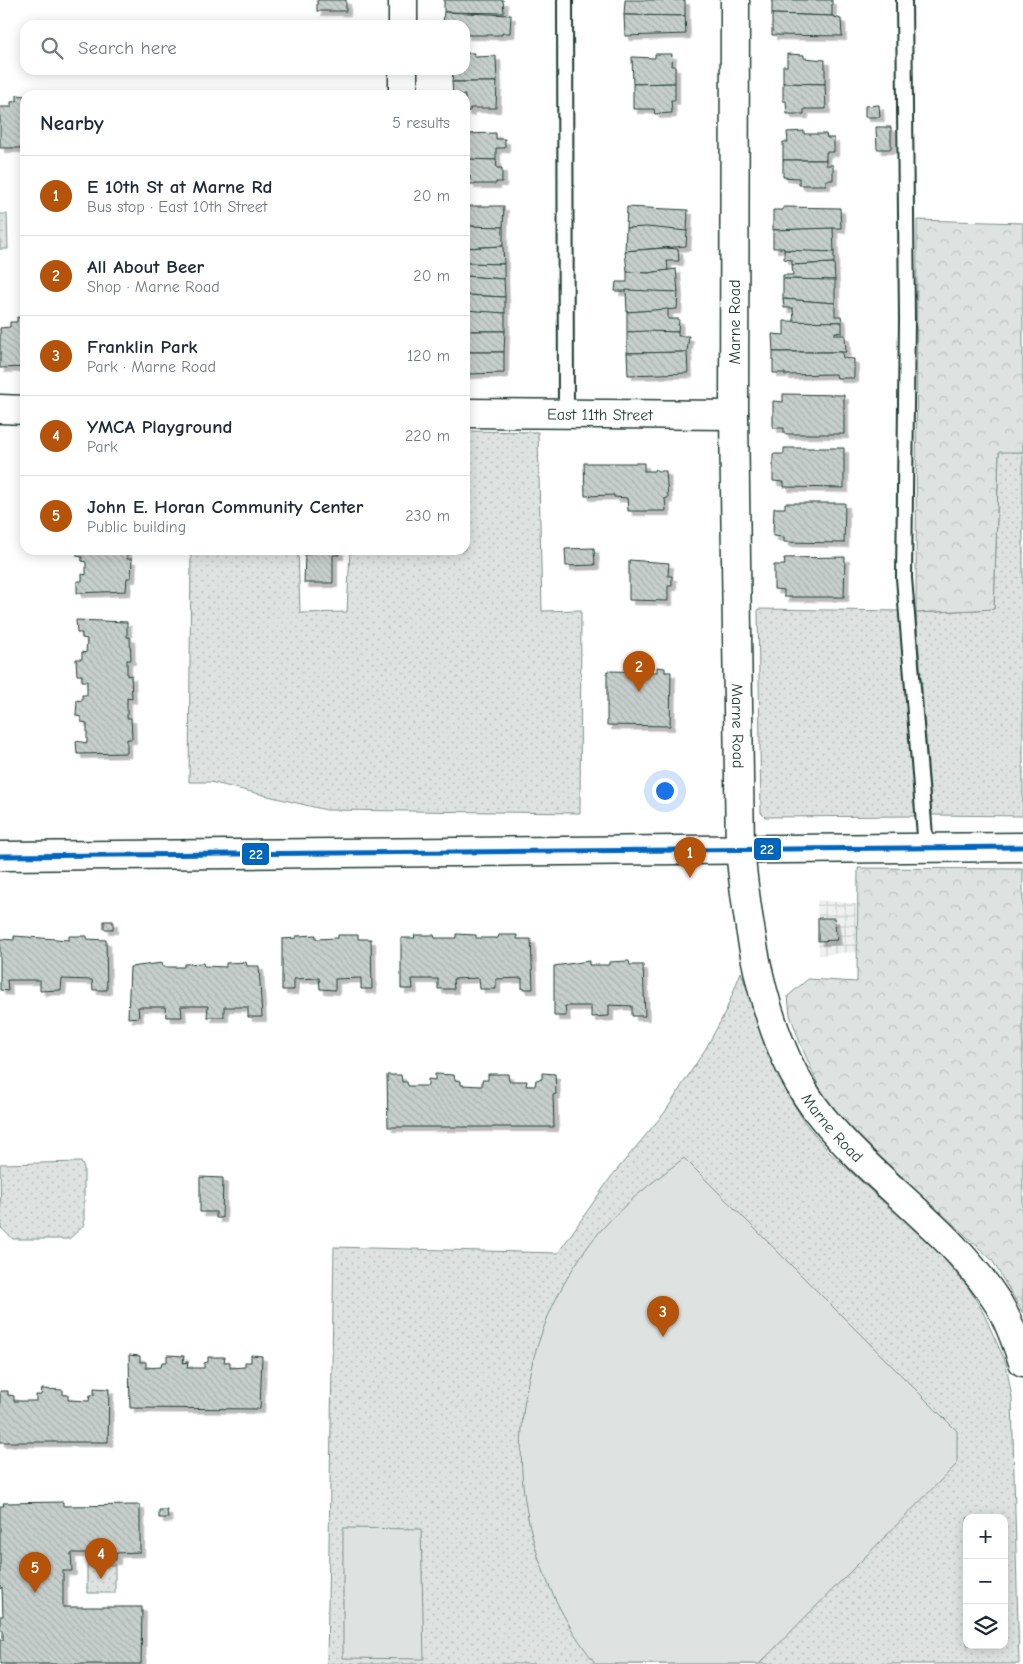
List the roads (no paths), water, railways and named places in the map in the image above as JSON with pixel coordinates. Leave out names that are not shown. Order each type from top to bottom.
[{"type":"street","points":[[403,0],[403,20]]},
{"type":"street","name":"Marne Road","points":[[734,0],[734,415],[740,850],[747,914],[770,1013],[786,1057],[803,1090],[821,1116],[845,1142],[975,1272],[1012,1330],[1023,1362]]},
{"type":"street","points":[[403,75],[404,90]]},
{"type":"street","points":[[0,410],[20,410]]},
{"type":"street","name":"East 11th Street","points":[[470,413],[734,415]]},
{"type":"street","points":[[0,856],[1023,847]]},
{"type":"lane","points":[[565,0],[566,414]]},
{"type":"lane","points":[[904,0],[907,319],[904,578],[926,848]]},
{"type":"place","name":"All About Beer","points":[[639,692]]},
{"type":"place","name":"E 10th St at Marne Rd","points":[[690,878]]},
{"type":"place","name":"Franklin Park","points":[[663,1337]]},
{"type":"place","name":"YMCA Playground","points":[[101,1579]]},
{"type":"place","name":"John E. Horan Community Center","points":[[35,1593]]}]
